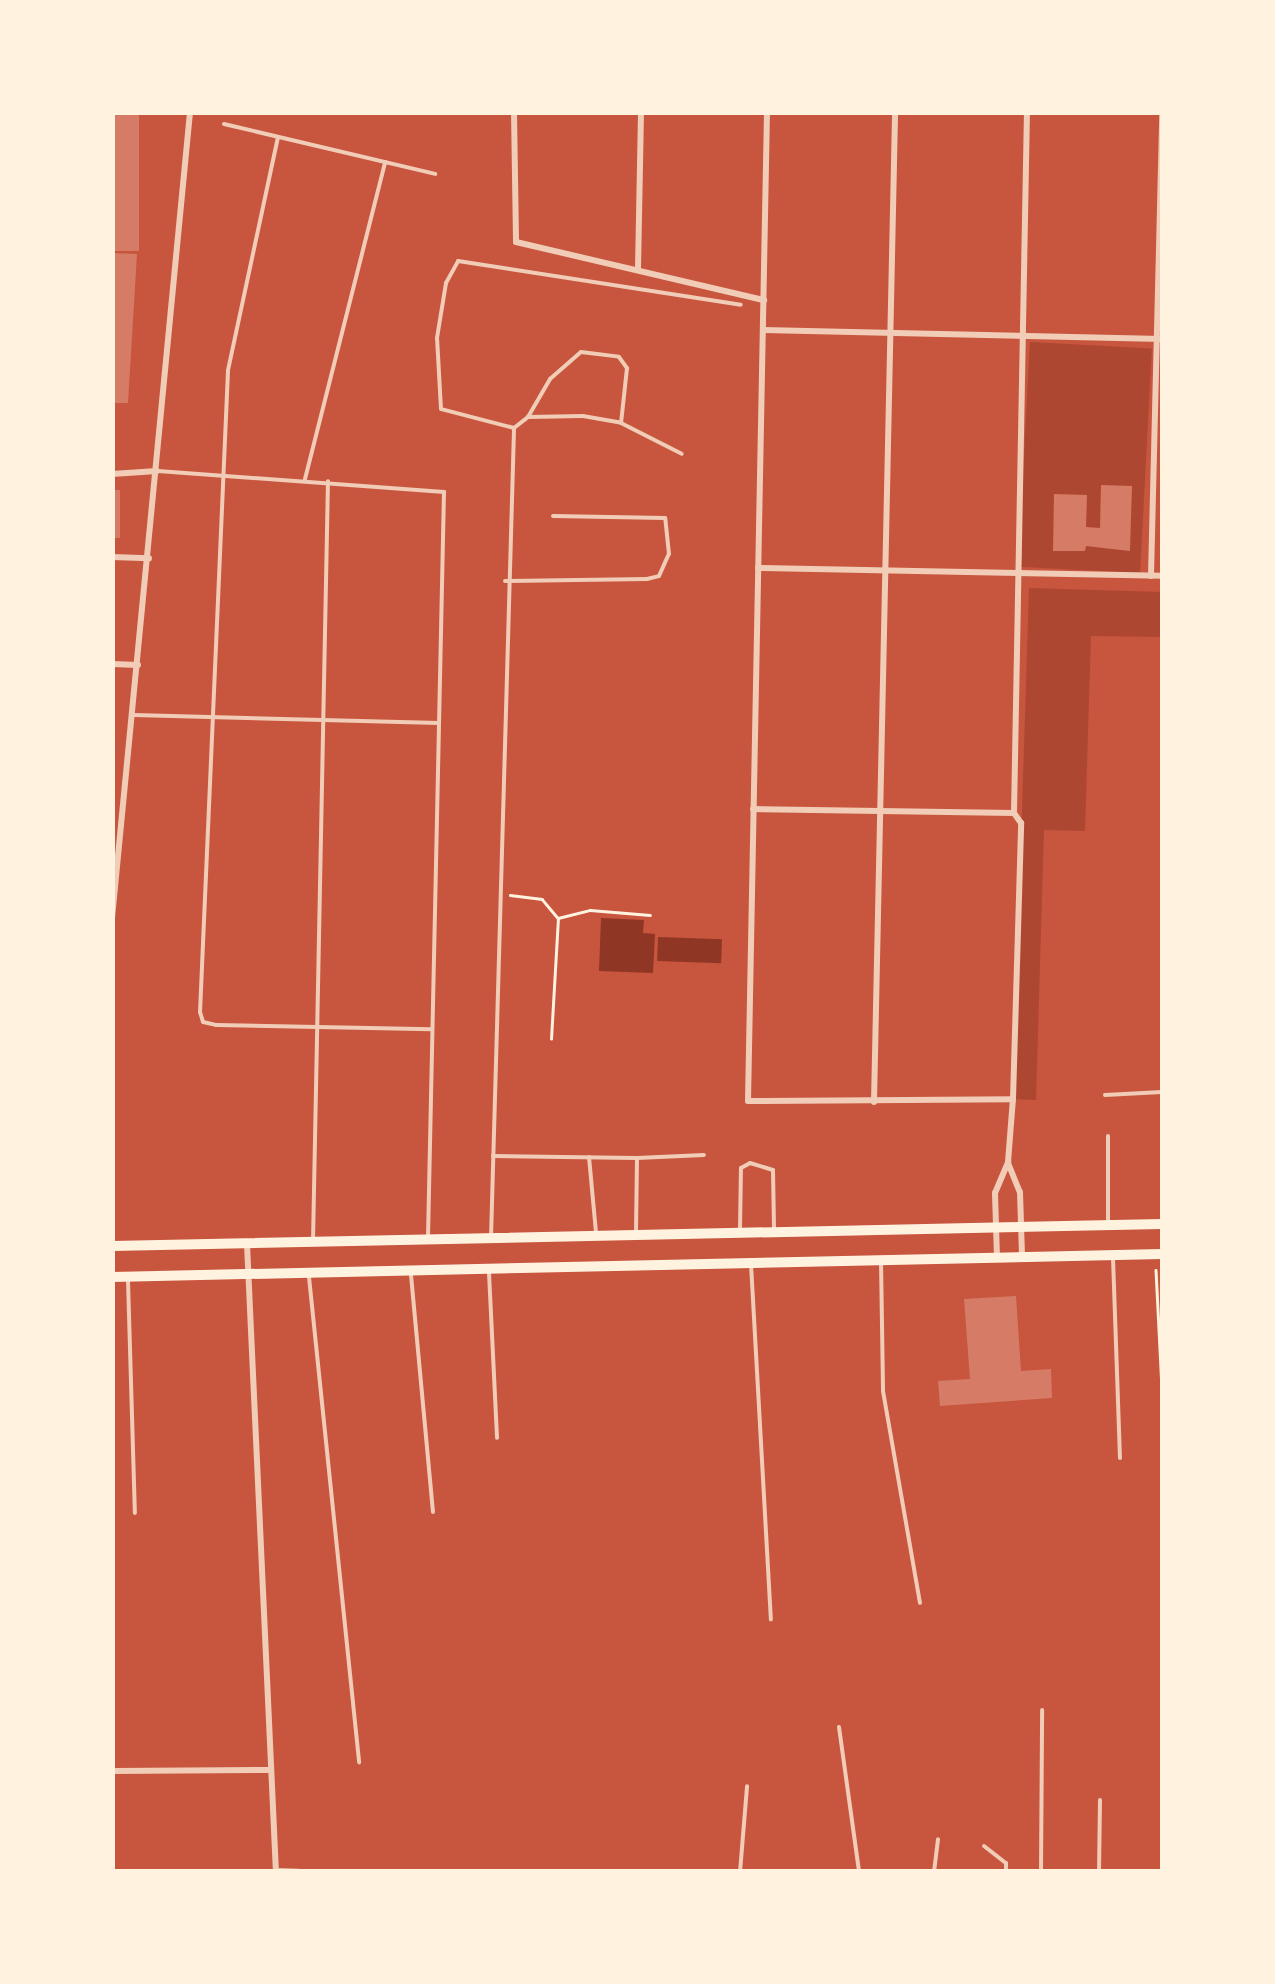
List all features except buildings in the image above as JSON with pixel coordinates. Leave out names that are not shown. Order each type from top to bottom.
[{"type":"main road","points":[[112,1246],[1162,1224]]},
{"type":"main road","points":[[112,1277],[1159,1254]]},
{"type":"street","points":[[112,918],[190,112]]},
{"type":"street","points":[[514,112],[512,238],[764,300]]},
{"type":"street","points":[[638,269],[641,112]]},
{"type":"street","points":[[768,112],[748,1101],[1013,1099]]},
{"type":"street","points":[[874,1102],[894,112]]},
{"type":"street","points":[[997,1257],[995,1193],[1008,1162],[1013,1099],[1022,822],[1014,813],[1027,112]]},
{"type":"street","points":[[1152,576],[1162,112]]},
{"type":"street","points":[[763,330],[1160,339]]},
{"type":"street","points":[[112,474],[157,471]]},
{"type":"street","points":[[112,556],[149,558]]},
{"type":"street","points":[[758,568],[1162,576]]},
{"type":"street","points":[[112,664],[138,665]]},
{"type":"street","points":[[754,809],[1014,813]]},
{"type":"street","points":[[1008,1162],[1020,1192],[1022,1256]]},
{"type":"street","points":[[247,1244],[276,1871],[299,1872]]},
{"type":"street","points":[[112,1771],[270,1770]]},
{"type":"lane","points":[[224,124],[434,174]]},
{"type":"lane","points":[[278,137],[228,370],[220,474],[203,1022],[432,1029]]},
{"type":"lane","points":[[306,479],[385,162]]},
{"type":"lane","points":[[514,428],[441,409],[437,338],[446,284],[458,261],[741,305]]},
{"type":"lane","points":[[514,428],[528,418],[550,379],[581,352],[619,357],[627,368],[620,423]]},
{"type":"lane","points":[[528,418],[620,423],[682,454]]},
{"type":"lane","points":[[491,1239],[506,581],[514,428]]},
{"type":"lane","points":[[157,471],[328,480],[444,492],[428,1240]]},
{"type":"lane","points":[[312,1243],[328,480]]},
{"type":"lane","points":[[506,581],[647,579],[659,576],[669,554],[664,518],[553,516]]},
{"type":"lane","points":[[133,715],[439,723]]},
{"type":"lane","points":[[1105,1095],[1162,1092]]},
{"type":"lane","points":[[1108,1136],[1108,1225]]},
{"type":"lane","points":[[494,1156],[704,1155]]},
{"type":"lane","points":[[590,1157],[597,1237]]},
{"type":"lane","points":[[636,1236],[638,1158]]},
{"type":"lane","points":[[740,1234],[741,1168],[750,1163],[773,1170],[774,1233]]},
{"type":"lane","points":[[1112,1254],[1120,1458]]},
{"type":"lane","points":[[881,1260],[883,1391],[920,1603]]},
{"type":"lane","points":[[752,1263],[771,1619]]},
{"type":"lane","points":[[489,1268],[497,1438]]},
{"type":"lane","points":[[410,1270],[433,1512]]},
{"type":"lane","points":[[308,1272],[359,1762]]},
{"type":"lane","points":[[128,1276],[135,1513]]},
{"type":"lane","points":[[1041,1872],[1042,1710]]},
{"type":"lane","points":[[839,1727],[859,1872]]},
{"type":"lane","points":[[740,1872],[747,1786]]},
{"type":"lane","points":[[1099,1872],[1100,1800]]},
{"type":"lane","points":[[934,1872],[938,1839]]},
{"type":"lane","points":[[984,1846],[1006,1862],[1006,1872]]},
{"type":"path","points":[[499,895],[542,899],[558,918],[551,1039]]},
{"type":"path","points":[[558,918],[590,910],[650,916]]},
{"type":"path","points":[[1159,1254],[1162,1388]]},
{"type":"shaded area","points":[[1030,342],[1152,348],[1140,573],[1018,567]]},
{"type":"shaded area","points":[[1029,588],[1162,592],[1162,637],[1091,636],[1085,831],[1044,830],[1036,1100],[1013,1099]]},
{"type":"shaded area","points":[[601,918],[644,920],[643,933],[655,934],[653,973],[599,971]]},
{"type":"shaded area","points":[[658,937],[722,939],[721,963],[657,961]]}]
